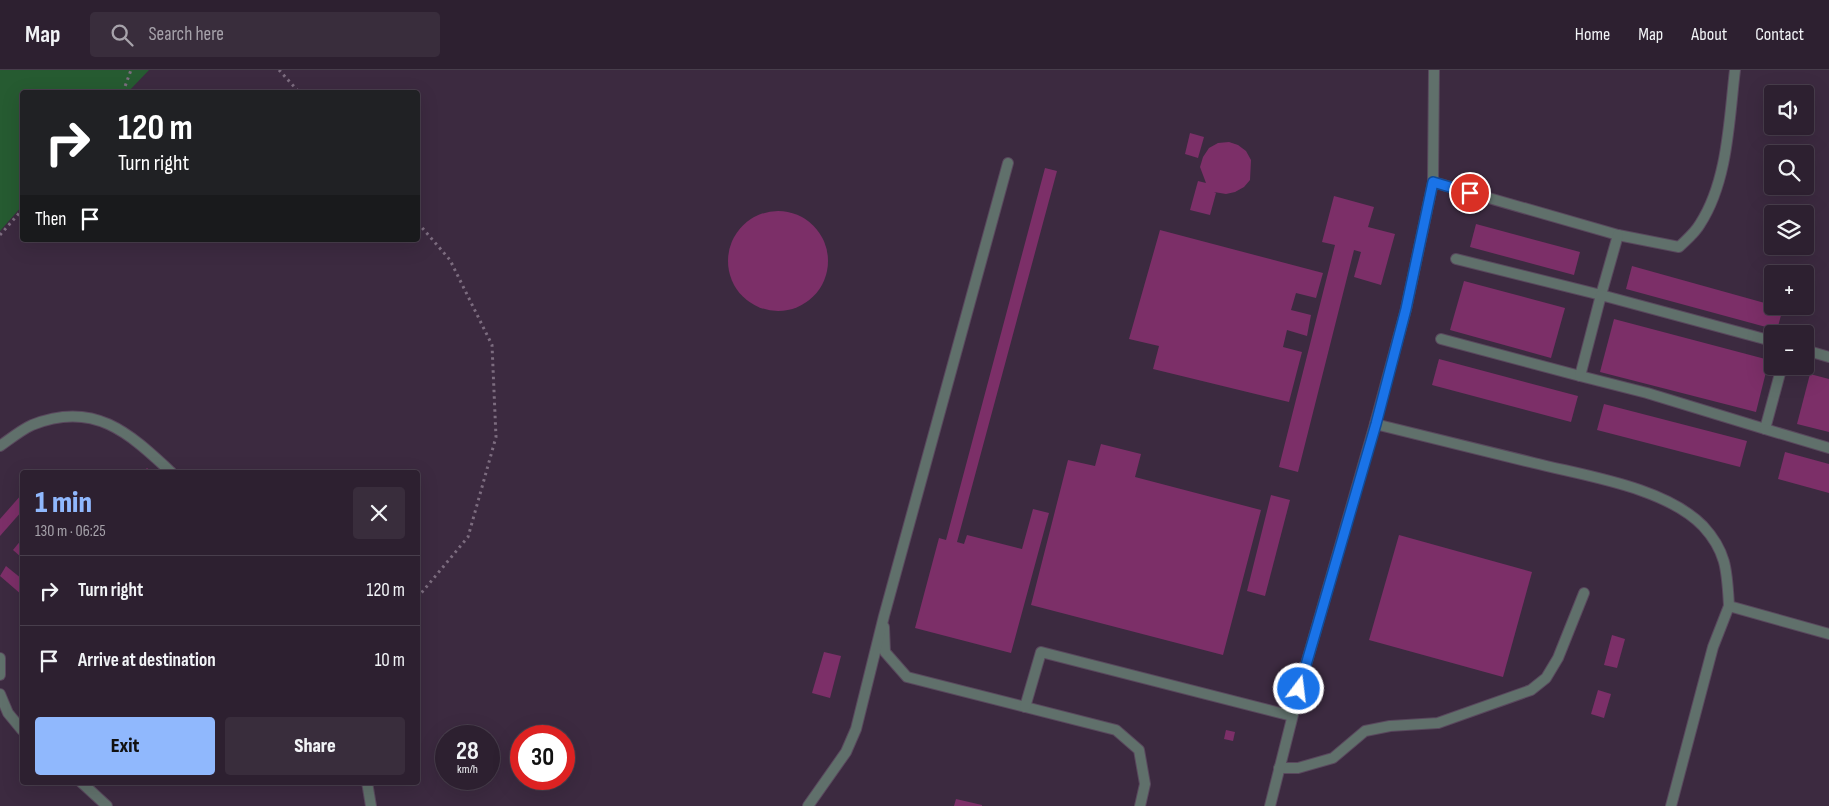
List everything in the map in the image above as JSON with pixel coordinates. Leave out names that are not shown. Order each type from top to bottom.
[{"type":"street","points":[[1270,806],[1292,716],[1376,424],[1406,309],[1433,182],[1434,70]]},
{"type":"street","points":[[1433,182],[1618,235],[1679,247],[1700,225],[1716,194],[1728,132],[1735,70]]},
{"type":"street","points":[[808,806],[846,752],[856,729],[884,616],[1008,163]]},
{"type":"street","points":[[1580,376],[1618,235]]},
{"type":"street","points":[[1456,259],[1601,295],[1764,339]]},
{"type":"street","points":[[1441,339],[1647,393],[1829,448]]},
{"type":"street","points":[[1814,353],[1829,357]]},
{"type":"street","points":[[1765,429],[1780,375]]},
{"type":"street","points":[[0,446],[32,425],[65,416],[102,420],[137,440],[169,470]]},
{"type":"street","points":[[1376,424],[1636,488],[1684,510],[1702,526],[1719,547],[1727,568],[1729,606],[1713,647],[1672,806]]},
{"type":"street","points":[[1279,768],[1298,768],[1333,758],[1365,731],[1390,726],[1438,723],[1531,690],[1546,678],[1558,658],[1584,593]]},
{"type":"street","points":[[1729,606],[1829,634]]},
{"type":"street","points":[[884,616],[885,652],[907,677],[1116,730],[1139,750],[1145,784],[1140,806]]},
{"type":"street","points":[[1025,707],[1041,652],[1292,716]]},
{"type":"street","points":[[0,658],[0,675]]},
{"type":"street","points":[[0,694],[8,713],[20,728]]},
{"type":"street","points":[[84,785],[107,806]]},
{"type":"street","points":[[368,785],[371,806]]},
{"type":"path","points":[[124,90],[131,70]]},
{"type":"path","points":[[279,70],[297,90]]},
{"type":"path","points":[[0,235],[20,212]]},
{"type":"path","points":[[420,225],[450,260],[492,345],[496,438],[468,537],[420,595]]},
{"type":"green space","points":[[0,70],[149,70],[130,90],[20,90],[20,208],[0,231]]},
{"type":"building","points":[[1190,133],[1204,137],[1198,158],[1185,154]]},
{"type":"building","points":[[1229,142],[1238,145],[1246,151],[1251,160],[1250,180],[1244,187],[1235,192],[1226,194],[1214,192],[1216,193],[1210,215],[1190,210],[1198,181],[1206,183],[1200,167],[1203,157],[1209,148],[1218,143]]},
{"type":"building","points":[[1045,168],[1057,171],[957,542],[964,544],[967,535],[1022,549],[1033,509],[1049,513],[1011,653],[915,628],[939,538],[946,540]]},
{"type":"building","points":[[1334,196],[1374,207],[1368,227],[1395,234],[1381,285],[1354,277],[1361,252],[1354,250],[1298,472],[1279,467],[1335,245],[1322,242]]},
{"type":"building","points":[[778,211],[797,215],[814,225],[824,242],[828,261],[824,280],[814,297],[797,307],[778,311],[759,307],[742,297],[732,280],[728,261],[732,242],[742,225],[759,215]]},
{"type":"building","points":[[1476,224],[1580,252],[1574,275],[1470,247]]},
{"type":"building","points":[[1160,230],[1323,273],[1316,298],[1296,293],[1291,310],[1311,315],[1307,336],[1287,330],[1283,347],[1302,352],[1289,402],[1153,369],[1159,346],[1129,339]]},
{"type":"building","points":[[1632,266],[1764,303],[1764,315],[1781,315],[1778,325],[1764,326],[1626,289]]},
{"type":"building","points":[[1464,281],[1565,308],[1551,358],[1450,330]]},
{"type":"building","points":[[1614,319],[1764,359],[1765,375],[1756,412],[1600,372]]},
{"type":"building","points":[[1439,359],[1578,396],[1571,422],[1432,385]]},
{"type":"building","points":[[1810,375],[1829,379],[1829,432],[1797,424]]},
{"type":"building","points":[[1604,404],[1747,441],[1740,467],[1597,430]]},
{"type":"building","points":[[1101,444],[1141,454],[1135,477],[1261,510],[1223,655],[1031,605],[1068,460],[1095,466]]},
{"type":"building","points":[[1785,452],[1829,464],[1829,493],[1778,479]]},
{"type":"building","points":[[1271,495],[1290,500],[1265,596],[1247,591]]},
{"type":"building","points":[[20,496],[20,513],[0,536],[0,519]]},
{"type":"building","points":[[1399,535],[1532,572],[1503,677],[1369,640]]},
{"type":"building","points":[[20,541],[20,556],[13,550]]},
{"type":"building","points":[[6,566],[20,577],[20,593],[0,576]]},
{"type":"building","points":[[1612,635],[1625,639],[1617,668],[1604,665]]},
{"type":"building","points":[[824,652],[841,656],[830,698],[812,693]]},
{"type":"building","points":[[1598,690],[1611,694],[1604,718],[1591,714]]},
{"type":"building","points":[[1226,730],[1235,732],[1233,741],[1224,739]]},
{"type":"building","points":[[956,799],[982,805],[982,806],[954,806]]},
{"type":"route","points":[[1299,689],[1376,424],[1406,309],[1433,182],[1470,193]]}]
